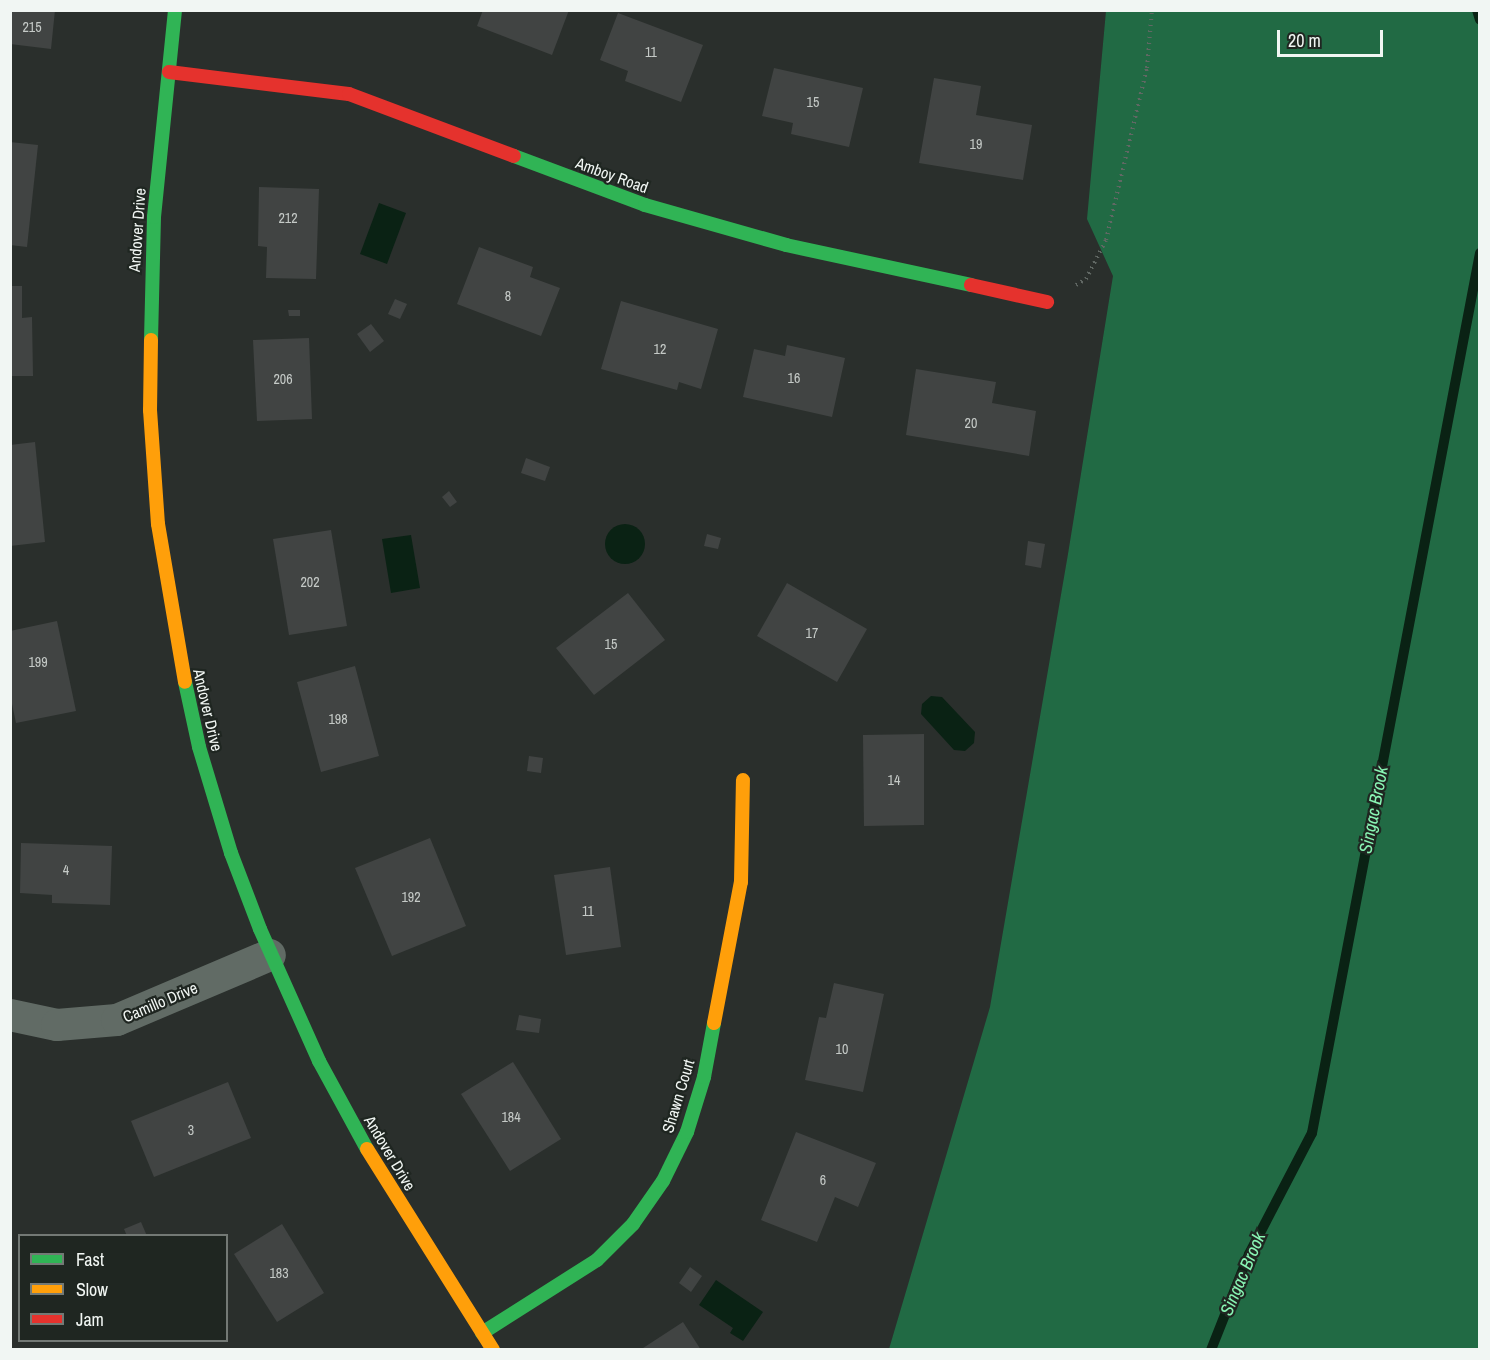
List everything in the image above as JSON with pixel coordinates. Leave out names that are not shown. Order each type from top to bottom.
[{"type":"street","name":"Andover Drive","points":[[175,10],[149,294],[150,410],[159,524],[175,637],[199,747],[231,853],[270,955],[319,1061],[369,1151],[493,1350]]},
{"type":"street","name":"Amboy Road","points":[[169,72],[349,94],[645,205],[786,245],[1047,302]]},
{"type":"street","name":"Shawn Court","points":[[482,1333],[597,1260],[633,1224],[663,1181],[687,1132],[704,1077],[741,882],[743,780]]},
{"type":"street","name":"Camillo Drive","points":[[10,1015],[57,1025],[117,1020],[270,955]]},
{"type":"path","points":[[1047,302],[1086,279],[1106,240],[1147,68],[1152,10]]},
{"type":"green space","points":[[1106,11],[1479,11],[1479,1349],[889,1349],[990,1007],[1068,554],[1113,276],[1087,219]]},
{"type":"shaded area","points":[[379,203],[406,213],[387,264],[360,254]]},
{"type":"shaded area","points":[[625,524],[639,530],[645,544],[639,558],[625,564],[611,558],[605,544],[611,530]]},
{"type":"shaded area","points":[[411,535],[420,588],[391,593],[382,539]]},
{"type":"shaded area","points":[[931,696],[942,697],[975,732],[974,743],[965,751],[954,750],[921,714],[922,704]]},
{"type":"shaded area","points":[[716,1280],[763,1312],[743,1341],[730,1333],[733,1328],[699,1305]]},
{"type":"building","points":[[10,10],[55,10],[51,49],[10,44]]},
{"type":"building","points":[[483,10],[569,10],[552,55],[477,26]]},
{"type":"building","points":[[618,13],[703,45],[681,102],[625,81],[628,71],[600,60]]},
{"type":"building","points":[[774,68],[863,88],[849,147],[791,134],[793,123],[762,116]]},
{"type":"building","points":[[934,78],[981,86],[976,115],[1032,125],[1023,180],[919,163]]},
{"type":"building","points":[[10,142],[38,145],[27,247],[10,245]]},
{"type":"building","points":[[259,187],[319,189],[316,279],[266,278],[267,247],[258,246]]},
{"type":"building","points":[[479,247],[533,267],[530,277],[560,288],[541,336],[457,304]]},
{"type":"building","points":[[10,286],[22,286],[22,318],[32,317],[33,376],[10,376]]},
{"type":"building","points":[[395,299],[407,304],[400,319],[388,314]]},
{"type":"building","points":[[621,301],[718,329],[701,389],[679,382],[677,390],[601,369]]},
{"type":"building","points":[[288,310],[300,310],[300,316],[289,316]]},
{"type":"building","points":[[371,324],[384,341],[370,352],[357,334]]},
{"type":"building","points":[[309,338],[312,419],[257,421],[253,340]]},
{"type":"building","points":[[787,345],[845,358],[832,417],[743,397],[754,349],[785,356]]},
{"type":"building","points":[[916,369],[996,382],[992,403],[1036,411],[1029,456],[906,435]]},
{"type":"building","points":[[35,442],[45,542],[10,546],[10,445]]},
{"type":"building","points":[[526,458],[550,467],[545,481],[521,473]]},
{"type":"building","points":[[449,491],[457,502],[450,507],[442,497]]},
{"type":"building","points":[[331,530],[347,626],[289,635],[273,539]]},
{"type":"building","points":[[707,534],[721,538],[718,549],[704,546]]},
{"type":"building","points":[[1028,541],[1045,544],[1041,568],[1025,565]]},
{"type":"building","points":[[787,583],[867,629],[837,682],[757,636]]},
{"type":"building","points":[[628,593],[665,640],[594,695],[556,648]]},
{"type":"building","points":[[57,621],[76,711],[16,723],[10,694],[10,631]]},
{"type":"building","points":[[355,666],[379,756],[321,772],[297,682]]},
{"type":"building","points":[[924,734],[924,825],[864,826],[863,735]]},
{"type":"building","points":[[529,756],[543,758],[541,773],[527,771]]},
{"type":"building","points":[[430,838],[466,926],[392,956],[355,868]]},
{"type":"building","points":[[21,843],[112,846],[110,905],[52,903],[52,895],[20,893]]},
{"type":"building","points":[[610,867],[621,947],[566,955],[554,875]]},
{"type":"building","points":[[834,983],[884,994],[863,1092],[805,1080],[819,1017],[826,1018]]},
{"type":"building","points":[[519,1015],[541,1019],[539,1033],[516,1030]]},
{"type":"building","points":[[513,1062],[561,1139],[510,1171],[461,1094]]},
{"type":"building","points":[[228,1082],[251,1138],[154,1177],[131,1121]]},
{"type":"building","points":[[796,1132],[876,1163],[858,1207],[835,1197],[817,1242],[761,1220]]},
{"type":"building","points":[[141,1222],[146,1234],[126,1234],[124,1229]]},
{"type":"building","points":[[282,1224],[324,1293],[277,1322],[234,1254]]},
{"type":"building","points":[[690,1267],[702,1276],[691,1292],[679,1283]]},
{"type":"building","points":[[683,1322],[701,1350],[640,1350]]},
{"type":"waterway","name":"Singac Brook","points":[[1477,10],[1480,20]]},
{"type":"waterway","name":"Singac Brook","points":[[1211,1350],[1249,1254],[1312,1133],[1480,253]]},
{"type":"traffic: fast","points":[[151,340],[154,217],[175,10]]},
{"type":"traffic: fast","points":[[514,156],[645,205],[786,245],[971,285]]},
{"type":"traffic: fast","points":[[185,682],[199,747],[231,853],[260,929],[319,1061],[367,1149]]},
{"type":"traffic: fast","points":[[482,1333],[597,1260],[633,1224],[663,1181],[687,1132],[704,1077],[714,1023]]},
{"type":"traffic: slow","points":[[151,340],[150,410],[158,524],[185,682]]},
{"type":"traffic: slow","points":[[714,1023],[741,882],[743,780]]},
{"type":"traffic: slow","points":[[367,1149],[493,1350]]},
{"type":"traffic: jam","points":[[169,72],[349,94],[514,156]]},
{"type":"traffic: jam","points":[[971,285],[1047,302]]}]
